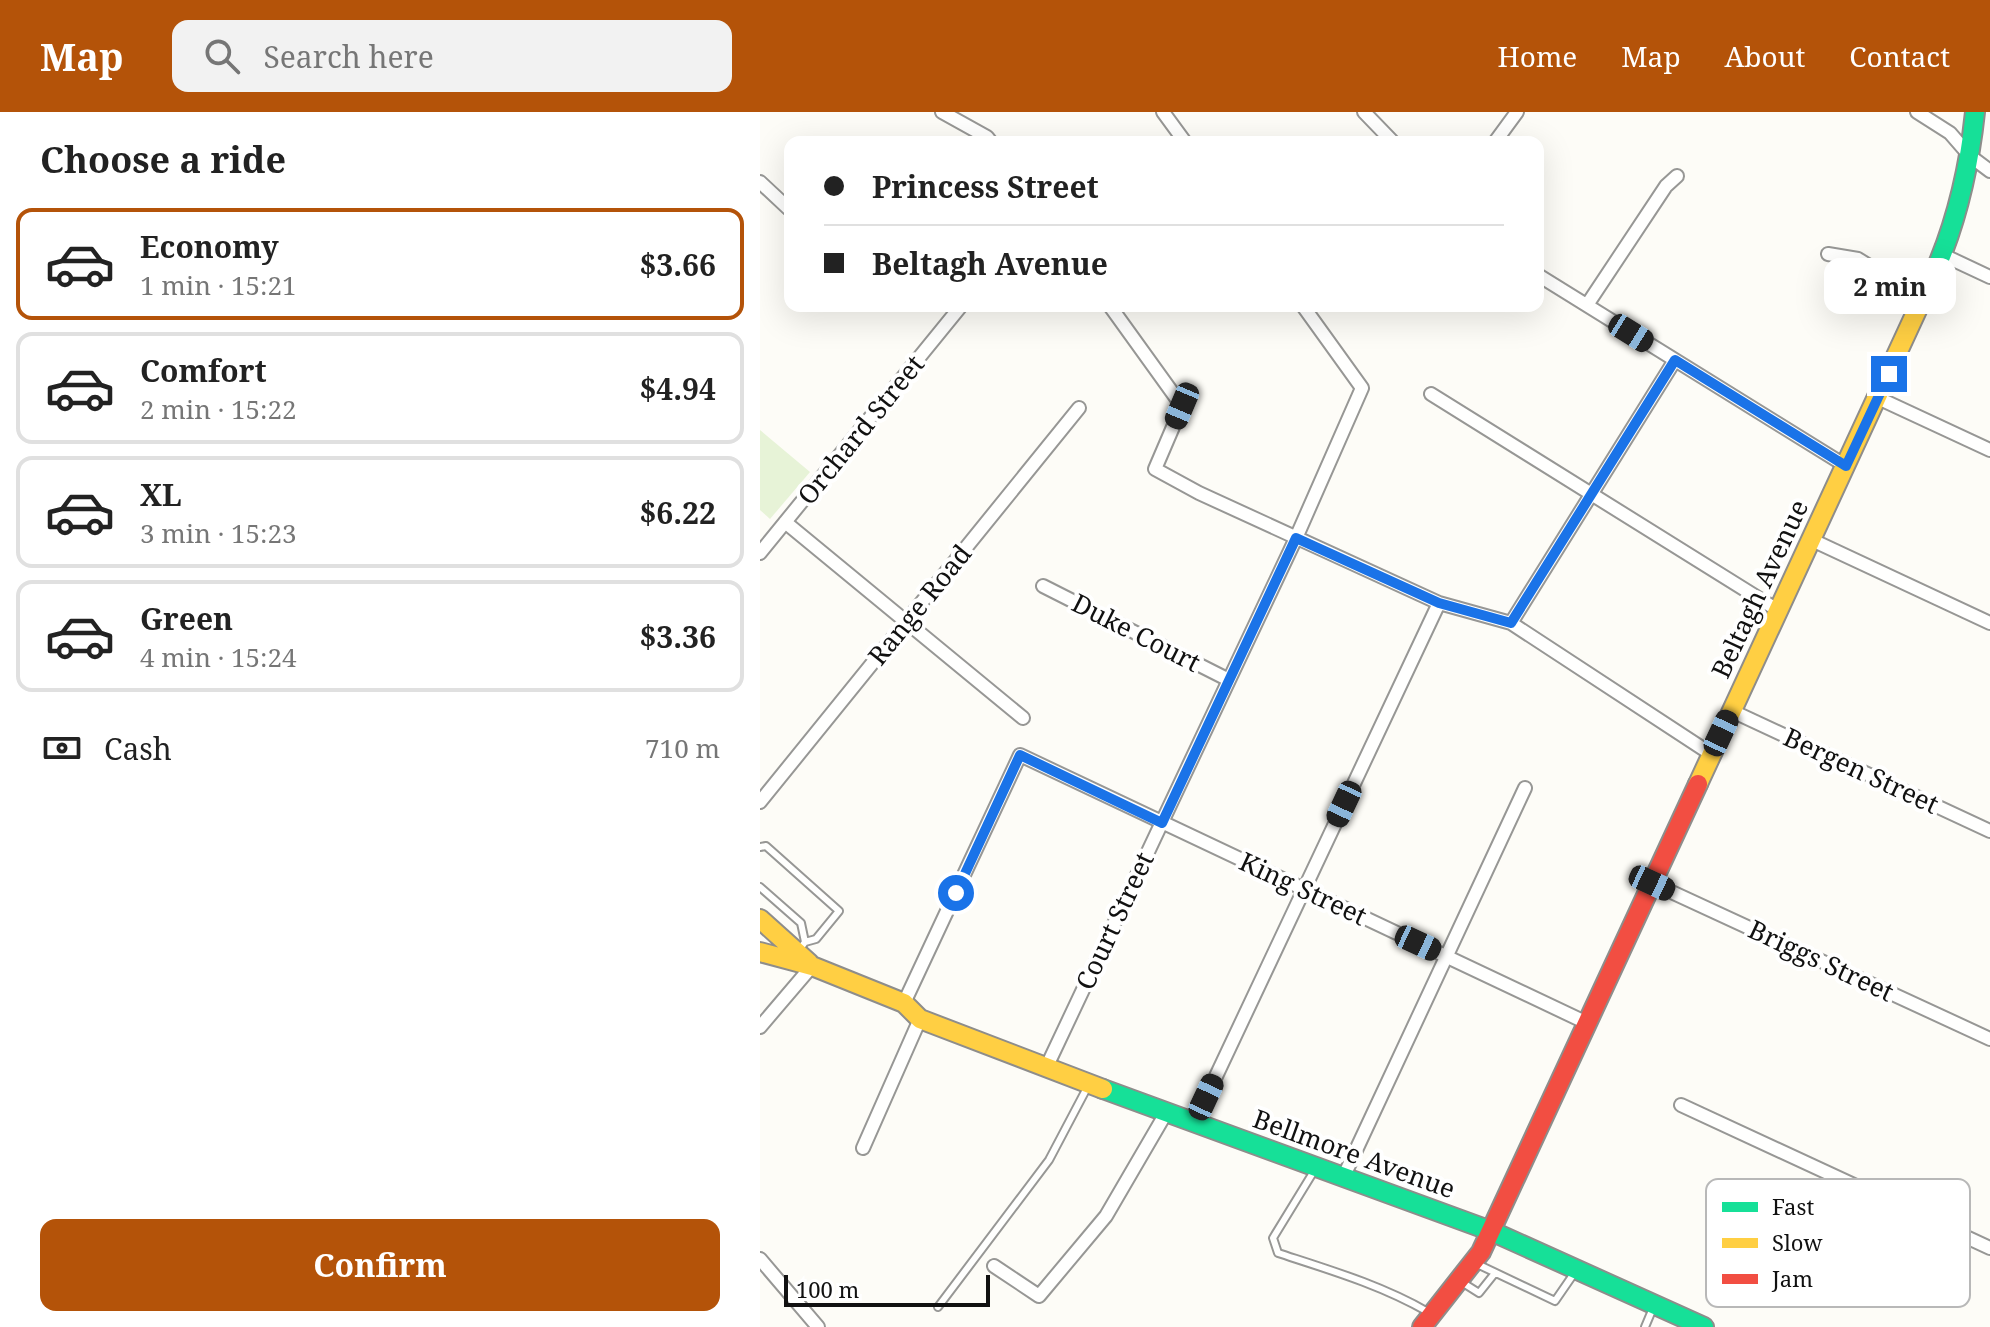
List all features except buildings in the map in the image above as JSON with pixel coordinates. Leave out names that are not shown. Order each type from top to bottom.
[{"type":"street","points":[[942,112],[985,136]]},
{"type":"street","points":[[1163,112],[1181,136]]},
{"type":"street","points":[[1364,112],[1387,136]]},
{"type":"street","points":[[1499,136],[1517,112]]},
{"type":"street","points":[[1917,112],[1950,133],[1970,156],[1990,171]]},
{"type":"street","name":"Beltagh Avenue","points":[[1427,1321],[1475,1263],[1491,1231],[1943,255],[1970,156],[1975,112]]},
{"type":"street","points":[[1587,305],[1666,186],[1677,176]]},
{"type":"street","points":[[760,182],[784,204]]},
{"type":"street","points":[[1828,254],[1858,259],[1922,299]]},
{"type":"street","points":[[1943,255],[1990,277]]},
{"type":"street","points":[[1544,279],[1846,466]]},
{"type":"street","name":"Orchard Street","points":[[760,553],[956,312]]},
{"type":"street","points":[[1114,312],[1182,406],[1155,469],[1439,603],[1511,623],[1711,754]]},
{"type":"street","name":"Court Street","points":[[1047,1066],[1296,538],[1362,388],[1307,312]]},
{"type":"street","points":[[1511,623],[1675,360]]},
{"type":"street","points":[[1431,394],[1779,611]]},
{"type":"street","points":[[1878,398],[1990,450]]},
{"type":"street","name":"Range Road","points":[[760,802],[1079,408]]},
{"type":"street","points":[[785,522],[1023,718]]},
{"type":"street","points":[[1812,540],[1990,623]]},
{"type":"street","name":"Duke Court","points":[[1043,586],[1229,680]]},
{"type":"street","points":[[1194,1123],[1439,603]]},
{"type":"street","name":"Bergen Street","points":[[1732,711],[1990,831]]},
{"type":"street","name":"King Street","points":[[904,1003],[1020,755],[1587,1023]]},
{"type":"street","points":[[1343,1178],[1525,788]]},
{"type":"street","name":"Briggs Street","points":[[1652,883],[1990,1039]]},
{"type":"street","points":[[760,919],[801,947],[812,966],[760,1027]]},
{"type":"street","name":"Bellmore Avenue","points":[[760,952],[812,966],[904,1003],[920,1019],[1166,1113],[1491,1231],[1695,1325]]},
{"type":"street","points":[[863,1148],[920,1019]]},
{"type":"street","points":[[1681,1105],[1841,1179]]},
{"type":"street","points":[[994,1266],[1039,1296],[1106,1216],[1166,1113]]},
{"type":"street","points":[[1970,1239],[1990,1248]]},
{"type":"street","points":[[760,1259],[818,1327]]},
{"type":"lane","points":[[760,847],[766,846],[839,911],[816,939],[801,947],[801,923],[760,887]]},
{"type":"lane","points":[[938,1307],[1049,1160],[1090,1083]]},
{"type":"lane","points":[[1316,1168],[1273,1238],[1278,1253],[1355,1278],[1403,1298],[1427,1321]]},
{"type":"lane","points":[[1475,1263],[1555,1301],[1577,1270]]},
{"type":"lane","points":[[1460,1281],[1479,1293],[1495,1273]]},
{"type":"lane","points":[[1645,1327],[1654,1304]]},
{"type":"green space","points":[[760,430],[810,472],[770,519],[760,510]]},
{"type":"traffic: fast","points":[[1931,280],[1960,198],[1975,112]]},
{"type":"traffic: fast","points":[[1103,1089],[1491,1231],[1704,1327]]},
{"type":"traffic: slow","points":[[1698,784],[1931,280]]},
{"type":"traffic: slow","points":[[760,919],[809,963]]},
{"type":"traffic: slow","points":[[760,952],[812,966],[904,1003],[920,1019],[1103,1089]]},
{"type":"traffic: jam","points":[[1422,1327],[1481,1252],[1698,784]]},
{"type":"route","points":[[956,893],[1020,755],[1162,823],[1296,538],[1439,603],[1511,623],[1675,360],[1846,466],[1889,374]]}]
